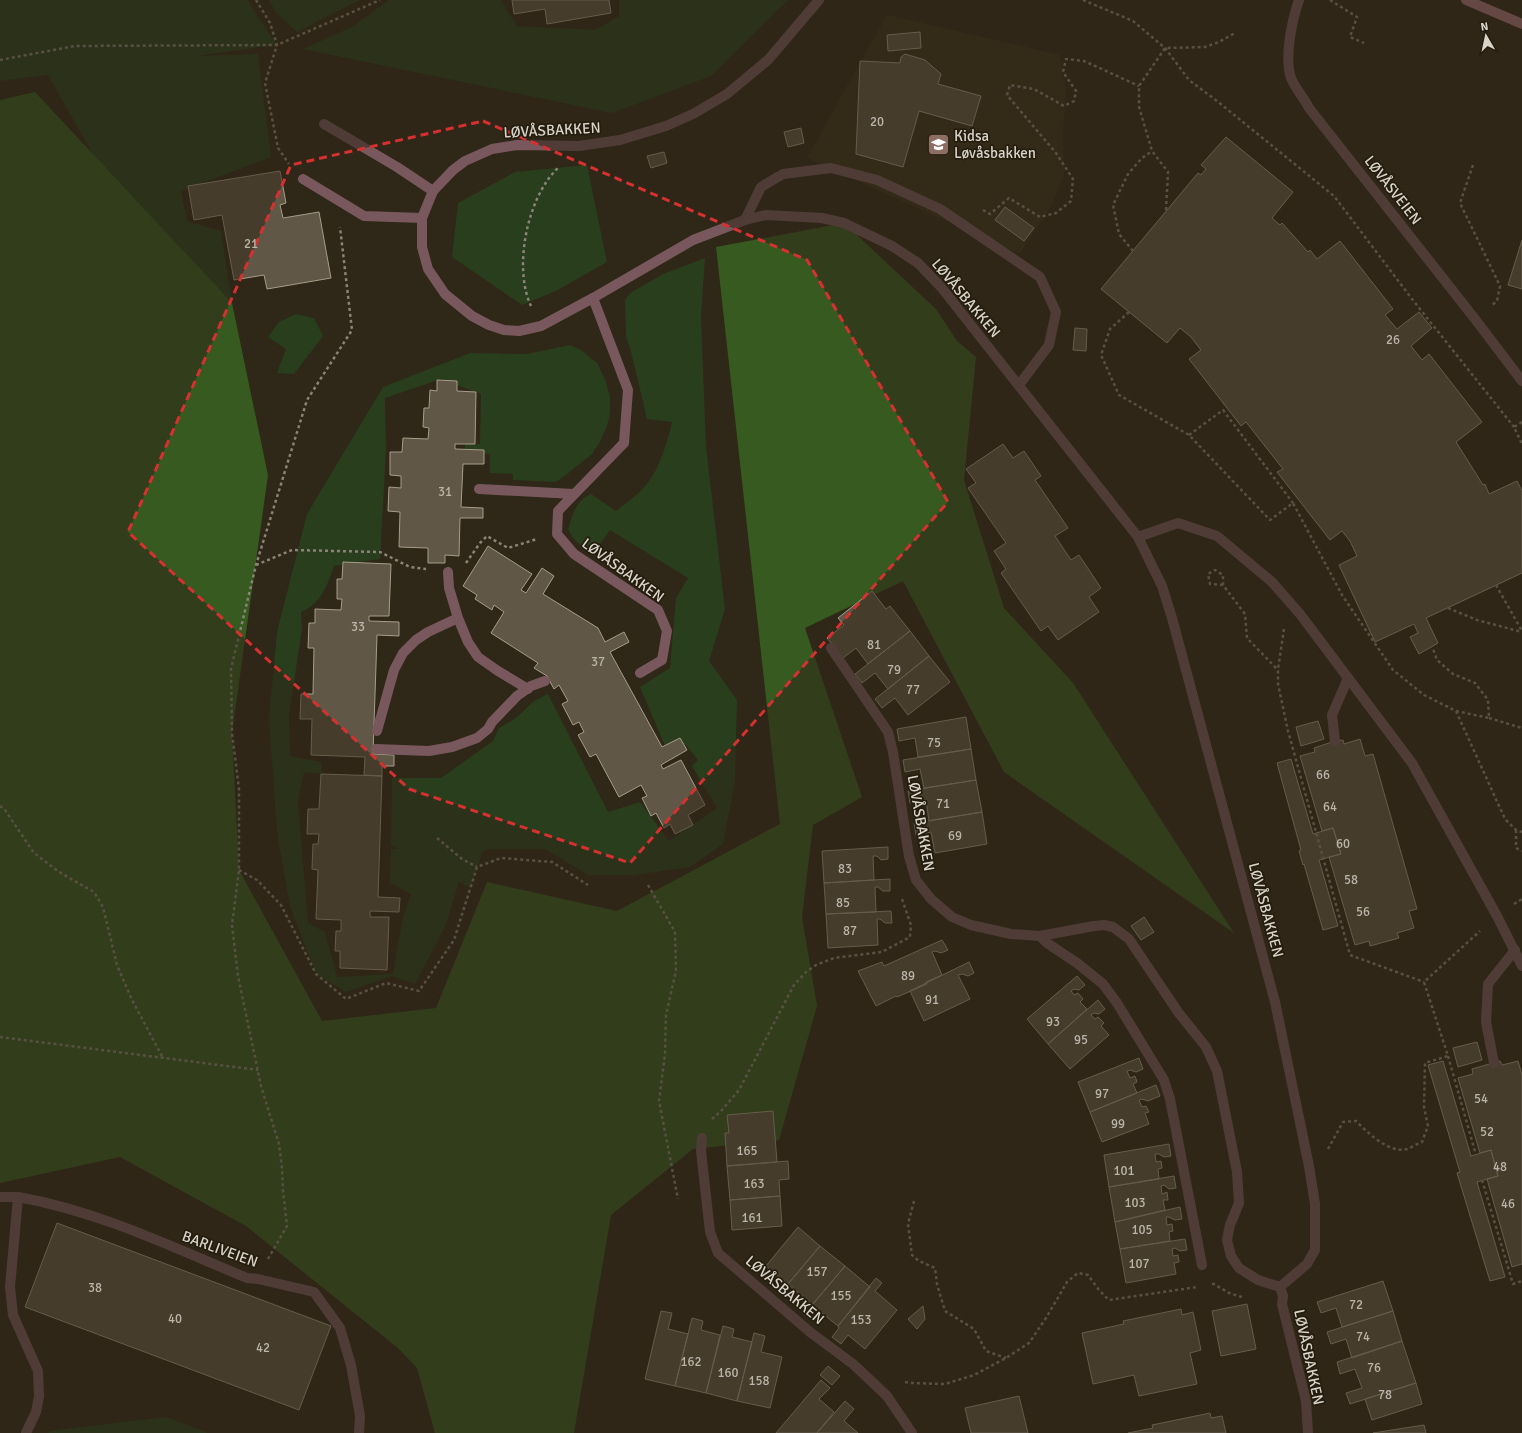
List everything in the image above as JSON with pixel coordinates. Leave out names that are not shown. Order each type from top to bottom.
[{"type":"main road","points":[[1466,0],[1522,24]]},
{"type":"street","name":"LØVÅSBAKKEN","points":[[819,0],[768,60],[727,94],[693,114],[666,126],[620,140],[579,146],[517,144],[492,149],[465,161],[453,170],[433,191],[422,218],[422,247],[428,269],[445,294],[472,316],[489,325],[504,330],[519,331],[541,326],[694,240],[745,220],[766,216],[822,218],[844,223],[892,246],[918,263],[941,287],[1138,536],[1162,586],[1172,618],[1275,1002],[1303,1130],[1315,1204],[1315,1250],[1307,1264],[1280,1288]]},
{"type":"street","name":"LØVÅSVEIEN","points":[[1298,0],[1293,18],[1288,60],[1291,78],[1309,108],[1522,381]]},
{"type":"street","points":[[324,124],[398,167],[433,191]]},
{"type":"street","points":[[745,220],[761,187],[783,174],[831,168],[877,180],[940,209],[1040,277],[1056,312],[1049,345],[1019,385]]},
{"type":"street","points":[[302,179],[364,216],[422,218]]},
{"type":"street","name":"LØVÅSBAKKEN","points":[[593,298],[628,390],[624,443],[558,511],[556,534],[574,554],[658,610],[667,631],[662,660],[640,674]]},
{"type":"street","points":[[479,490],[574,494]]},
{"type":"street","points":[[1138,536],[1178,523],[1217,536],[1272,582],[1300,614],[1412,763],[1497,916],[1522,966]]},
{"type":"street","points":[[448,572],[449,588],[458,618],[468,642],[478,657],[528,689]]},
{"type":"street","points":[[377,731],[394,670],[403,654],[416,640],[428,632],[458,618]]},
{"type":"street","name":"LØVÅSBAKKEN","points":[[831,648],[888,732],[893,752],[910,856],[916,880],[931,899],[952,917],[971,925],[1011,934],[1040,936],[1094,926],[1104,925],[1113,927],[1128,939],[1178,1012],[1206,1047],[1217,1071],[1237,1172],[1239,1203],[1230,1225],[1228,1240],[1231,1256],[1240,1268],[1258,1280],[1280,1288],[1283,1296],[1282,1304],[1306,1401],[1308,1433]]},
{"type":"street","points":[[1335,742],[1332,715],[1348,678]]},
{"type":"street","points":[[376,749],[429,751],[477,738],[488,729],[492,722],[517,696],[545,681]]},
{"type":"street","points":[[1040,936],[1047,943],[1078,964],[1103,984],[1117,1002],[1164,1080],[1170,1098],[1202,1265]]},
{"type":"street","points":[[1494,1063],[1486,1022],[1488,984],[1515,950]]},
{"type":"street","name":"LØVÅSBAKKEN","points":[[702,1138],[701,1150],[710,1232],[718,1253],[810,1332],[853,1364],[887,1396],[912,1433]]},
{"type":"street","name":"BARLIVEIEN","points":[[0,1197],[18,1197],[41,1201],[88,1214],[247,1278],[258,1279],[314,1292],[340,1328],[351,1365],[360,1416],[359,1433]]},
{"type":"street","points":[[18,1197],[10,1287],[13,1315],[38,1371],[39,1396],[36,1412],[26,1433]]},
{"type":"path","points":[[256,0],[270,23],[277,46],[265,83],[278,148],[302,179]]},
{"type":"path","points":[[0,60],[75,46],[277,46],[380,0]]},
{"type":"path","points":[[1083,0],[1133,21],[1165,48],[1189,80],[1334,196],[1412,299],[1514,427],[1522,444]]},
{"type":"path","points":[[1330,0],[1358,17],[1350,37],[1364,44]]},
{"type":"path","points":[[1165,48],[1205,47],[1235,34]]},
{"type":"path","points":[[1165,48],[1139,86],[1139,107],[1152,151],[1168,172],[1166,210]]},
{"type":"path","points":[[977,206],[990,214],[1009,198],[1040,217],[1056,213],[1071,201],[1072,179],[1056,153],[1007,95],[1010,85],[1034,89],[1064,106],[1074,101],[1076,91],[1063,72],[1066,59],[1084,60],[1139,86]]},
{"type":"path","points":[[541,326],[530,303],[524,275],[524,252],[529,219],[541,191],[551,176],[579,146]]},
{"type":"path","points":[[1132,251],[1119,234],[1113,205],[1128,174],[1142,158],[1152,151]]},
{"type":"path","points":[[1473,165],[1460,203],[1500,286],[1497,301],[1475,319]]},
{"type":"path","points":[[258,1279],[287,1226],[279,1144],[261,1086],[238,976],[232,925],[239,870],[239,789],[232,733],[231,668],[256,565],[307,400],[352,330],[340,228],[364,216]]},
{"type":"path","points":[[1129,312],[1110,329],[1101,355],[1119,395],[1189,435],[1270,520],[1293,503]]},
{"type":"path","points":[[1189,435],[1223,410],[1293,503],[1342,595],[1393,670],[1424,695],[1456,711],[1489,718],[1522,728]]},
{"type":"path","points":[[1514,427],[1522,422]]},
{"type":"path","points":[[256,565],[292,550],[380,552],[410,567],[448,572],[465,565],[480,543],[487,536],[508,548],[528,542]]},
{"type":"path","points":[[1223,585],[1210,584],[1208,574],[1215,570],[1222,575],[1223,585],[1245,614],[1247,638],[1278,670]]},
{"type":"path","points":[[1496,585],[1522,632]]},
{"type":"path","points":[[1448,608],[1477,620],[1522,632]]},
{"type":"path","points":[[1300,614],[1283,630],[1278,670],[1278,684],[1288,731],[1350,955],[1424,982]]},
{"type":"path","points":[[1432,646],[1437,660],[1453,674],[1474,683],[1488,700],[1489,718]]},
{"type":"path","points":[[1456,711],[1505,819],[1516,830],[1522,832]]},
{"type":"path","points":[[0,806],[5,810],[34,853],[59,872],[94,892],[103,907],[118,965],[126,986],[163,1058]]},
{"type":"path","points":[[1516,830],[1516,848],[1522,851]]},
{"type":"path","points":[[437,838],[462,859],[477,867],[502,858],[552,862],[588,885]]},
{"type":"path","points":[[239,870],[257,880],[282,905],[316,974],[346,999],[386,984],[419,992],[454,940],[477,867]]},
{"type":"path","points":[[702,1138],[705,1125],[722,1110],[739,1090],[794,985],[806,972],[816,965],[834,958],[882,952],[910,937],[910,925],[900,895],[916,880]]},
{"type":"path","points":[[648,885],[675,932],[676,971],[666,1015],[665,1054],[659,1101],[678,1199]]},
{"type":"path","points":[[1424,982],[1497,916],[1522,899]]},
{"type":"path","points":[[1424,982],[1448,1056],[1476,1155]]},
{"type":"path","points":[[0,1037],[258,1070]]},
{"type":"path","points":[[1309,1166],[1328,1149],[1343,1122],[1356,1121],[1372,1137],[1392,1148],[1406,1149],[1422,1142],[1428,1126],[1424,1108],[1425,1063],[1448,1056]]},
{"type":"path","points":[[1482,1180],[1513,1284],[1522,1281]]},
{"type":"path","points":[[914,1200],[908,1224],[912,1255],[919,1261],[935,1268],[937,1284],[945,1311],[974,1329],[986,1351],[1006,1358]]},
{"type":"path","points":[[904,1382],[945,1384],[974,1375],[1006,1358],[1029,1343],[1046,1318],[1067,1282],[1078,1272],[1088,1275],[1099,1290],[1109,1300],[1199,1286]]},
{"type":"path","points":[[1206,1285],[1214,1284],[1229,1293],[1248,1299]]},
{"type":"highlighted area","points":[[483,121],[807,260],[948,502],[630,863],[409,789],[128,532],[291,165]]},
{"type":"shaded area","name":"Kidsa Løvåsbakken","points":[[887,15],[1060,55],[1066,94],[1063,132],[1064,177],[1050,208],[1019,254],[807,158]]},
{"type":"green space","points":[[0,0],[247,0],[277,45],[195,56],[258,54],[271,157],[181,191],[187,221],[221,231],[232,303],[124,209],[48,75],[0,81]]},
{"type":"green space","points":[[269,0],[360,0],[297,32],[276,13]]},
{"type":"green space","points":[[389,0],[501,0],[517,26],[596,30],[619,16],[619,0],[788,0],[711,76],[612,113],[303,49],[352,27]]},
{"type":"green space","points":[[35,92],[232,303],[268,475],[232,733],[239,870],[322,1021],[436,1008],[487,882],[617,911],[780,824],[716,247],[844,223],[936,309],[957,341],[976,357],[964,480],[1004,608],[1073,683],[1234,933],[1004,772],[903,581],[805,628],[862,797],[813,825],[802,917],[817,1006],[779,1140],[693,1149],[611,1215],[574,1433],[435,1433],[417,1368],[398,1348],[246,1226],[120,1157],[0,1183],[0,100]]},
{"type":"green space","points":[[587,165],[607,262],[556,291],[522,305],[452,257],[458,203],[515,172]]},
{"type":"green space","points":[[705,258],[701,316],[706,447],[725,609],[709,661],[737,700],[735,781],[723,844],[690,867],[634,875],[588,875],[545,849],[487,849],[482,853],[471,888],[459,882],[445,927],[415,984],[392,976],[346,992],[316,974],[290,906],[277,832],[269,719],[277,632],[307,514],[383,387],[470,353],[527,354],[570,345],[581,350],[597,363],[605,379],[610,397],[610,413],[607,426],[600,442],[592,454],[562,478],[556,482],[513,480],[513,474],[490,473],[490,454],[465,453],[465,444],[480,444],[481,394],[441,379],[385,398],[386,451],[380,559],[334,566],[322,594],[314,604],[301,612],[302,629],[289,715],[290,756],[321,762],[322,774],[304,772],[298,800],[308,923],[325,932],[337,977],[393,974],[403,917],[411,894],[390,883],[391,849],[399,849],[391,845],[392,778],[441,778],[493,741],[499,728],[516,718],[534,701],[548,694],[608,812],[640,802],[669,841],[717,808],[692,766],[698,760],[685,744],[668,753],[640,687],[670,668],[676,598],[688,578],[610,530],[596,550],[579,544],[568,530],[578,504],[591,494],[616,511],[632,499],[646,485],[655,471],[662,455],[672,422],[647,419],[626,336],[625,300],[630,293],[663,274]]},
{"type":"green space","points":[[296,314],[314,318],[323,336],[294,374],[277,373],[286,349],[268,337],[279,322]]},
{"type":"green space","points":[[166,1417],[208,1433],[48,1433],[49,1431]]},
{"type":"building","points":[[512,0],[609,0],[611,13],[547,24],[545,9],[514,14]]},
{"type":"building","points":[[920,32],[921,48],[888,51],[887,35]]},
{"type":"building","points":[[905,54],[925,60],[941,74],[938,84],[981,96],[972,126],[919,111],[903,167],[856,154],[860,61],[900,63],[901,57]]},
{"type":"building","points":[[801,128],[804,143],[788,147],[784,132]]},
{"type":"building","points":[[1226,137],[1293,192],[1272,218],[1280,225],[1282,223],[1308,252],[1310,250],[1317,259],[1340,241],[1393,309],[1385,315],[1397,329],[1419,312],[1432,328],[1411,346],[1422,360],[1429,354],[1482,422],[1456,442],[1483,485],[1485,484],[1489,494],[1517,481],[1522,491],[1522,573],[1426,618],[1438,643],[1419,654],[1410,637],[1418,633],[1414,624],[1375,642],[1339,565],[1357,556],[1350,541],[1342,531],[1330,540],[1277,472],[1283,469],[1246,422],[1241,426],[1189,359],[1201,350],[1191,337],[1180,328],[1167,343],[1101,289],[1198,173],[1201,175],[1206,169],[1201,165]]},
{"type":"building","points":[[664,152],[667,163],[651,168],[647,156]]},
{"type":"building","points":[[280,171],[286,203],[280,205],[283,218],[319,212],[331,278],[267,289],[264,275],[234,280],[222,215],[194,220],[188,186]]},
{"type":"building","points":[[1005,207],[1034,228],[1024,241],[995,220]]},
{"type":"building","points":[[1522,240],[1522,289],[1508,285]]},
{"type":"building","points":[[1075,328],[1087,329],[1086,351],[1073,350]]},
{"type":"building","points":[[437,380],[457,381],[457,391],[476,392],[475,444],[455,444],[455,449],[484,450],[484,464],[463,464],[461,507],[483,508],[483,518],[460,518],[459,556],[445,555],[445,563],[428,563],[428,548],[399,547],[400,512],[388,511],[389,487],[401,488],[401,476],[390,475],[390,452],[402,452],[403,438],[428,439],[429,428],[423,427],[424,408],[429,408],[430,390],[437,391]]},
{"type":"building","points":[[1003,444],[1013,458],[1024,451],[1041,476],[1035,480],[1068,528],[1055,536],[1071,560],[1079,555],[1101,588],[1089,597],[1099,612],[1058,640],[1048,626],[1041,631],[1001,573],[1006,569],[994,551],[1006,543],[968,488],[976,483],[966,469]]},
{"type":"building","points":[[488,546],[532,574],[521,590],[526,593],[542,568],[554,576],[543,594],[598,628],[605,642],[624,632],[629,642],[610,652],[662,747],[680,738],[687,750],[661,765],[663,769],[681,760],[705,805],[688,815],[693,825],[675,834],[670,824],[664,828],[656,813],[651,816],[642,798],[647,796],[641,785],[619,797],[596,754],[590,757],[578,735],[584,732],[579,722],[573,725],[562,704],[568,701],[559,685],[554,689],[547,676],[534,668],[538,663],[491,633],[504,612],[494,605],[492,610],[475,599],[477,595],[463,586]]},
{"type":"building","points":[[343,562],[391,564],[389,616],[369,616],[369,621],[399,622],[399,636],[377,635],[373,754],[394,755],[394,766],[382,766],[382,776],[364,775],[365,757],[311,755],[312,719],[300,719],[301,694],[313,694],[314,648],[308,648],[309,623],[315,623],[315,609],[341,610],[342,599],[337,599],[337,579],[342,579]]},
{"type":"building","points":[[872,591],[886,609],[890,606],[910,631],[868,664],[856,648],[843,658],[827,638],[844,625],[838,618]]},
{"type":"building","points":[[910,631],[929,656],[888,689],[875,673],[862,683],[855,674]]},
{"type":"building","points":[[929,656],[950,682],[908,715],[895,698],[882,708],[875,699]]},
{"type":"building","points":[[966,717],[971,749],[918,757],[915,738],[899,741],[897,729]]},
{"type":"building","points":[[1318,721],[1324,739],[1301,746],[1296,727]]},
{"type":"building","points":[[1360,739],[1365,756],[1373,754],[1417,909],[1409,911],[1414,928],[1397,933],[1399,938],[1370,946],[1369,941],[1355,945],[1329,857],[1341,854],[1333,828],[1322,831],[1300,756],[1315,752],[1314,748],[1335,741],[1343,740],[1344,744]]},
{"type":"building","points":[[971,749],[976,780],[924,788],[920,769],[905,772],[903,760]]},
{"type":"building","points":[[1291,759],[1313,834],[1333,828],[1341,854],[1319,860],[1338,926],[1323,930],[1299,851],[1301,850],[1277,763]]},
{"type":"building","points":[[321,774],[382,776],[378,897],[400,898],[399,912],[370,911],[370,917],[389,917],[387,970],[340,968],[340,951],[335,951],[336,931],[341,931],[341,920],[316,919],[318,870],[312,869],[313,844],[318,844],[319,834],[307,834],[308,809],[319,809]]},
{"type":"building","points":[[976,780],[982,812],[929,821],[926,800],[910,803],[908,791]]},
{"type":"building","points":[[982,812],[987,844],[935,853],[931,832],[916,835],[914,823]]},
{"type":"building","points":[[888,847],[888,859],[881,860],[877,856],[873,856],[874,880],[824,883],[822,851]]},
{"type":"building","points":[[890,879],[890,891],[883,891],[878,887],[875,887],[876,912],[826,914],[824,883]]},
{"type":"building","points":[[891,911],[892,923],[885,923],[880,919],[877,919],[878,945],[828,948],[826,914]]},
{"type":"building","points":[[1144,917],[1154,932],[1141,940],[1131,926]]},
{"type":"building","points":[[942,940],[948,950],[941,953],[935,951],[932,952],[942,975],[926,982],[927,984],[897,997],[896,996],[876,1006],[858,971],[882,962],[884,966]]},
{"type":"building","points":[[969,962],[974,973],[968,976],[962,974],[958,975],[970,999],[924,1021],[910,991]]},
{"type":"building","points":[[1077,976],[1085,985],[1079,990],[1074,989],[1071,991],[1074,995],[1078,993],[1083,999],[1080,1002],[1087,1009],[1048,1044],[1027,1019]]},
{"type":"building","points":[[1098,1000],[1105,1009],[1099,1014],[1094,1013],[1091,1015],[1095,1019],[1098,1017],[1104,1023],[1101,1026],[1109,1035],[1070,1069],[1048,1044]]},
{"type":"building","points":[[1477,1042],[1482,1060],[1458,1067],[1453,1048]]},
{"type":"building","points":[[1139,1058],[1143,1069],[1136,1072],[1130,1070],[1127,1071],[1130,1078],[1135,1076],[1137,1082],[1133,1084],[1137,1093],[1090,1112],[1078,1082]]},
{"type":"building","points":[[1443,1061],[1471,1156],[1491,1150],[1498,1176],[1477,1182],[1505,1277],[1490,1281],[1457,1173],[1460,1172],[1428,1065]]},
{"type":"building","points":[[1500,1061],[1502,1065],[1518,1061],[1522,1075],[1522,1264],[1512,1267],[1487,1179],[1498,1176],[1491,1150],[1480,1153],[1458,1078],[1473,1074],[1472,1069]]},
{"type":"building","points":[[1156,1085],[1160,1096],[1148,1101],[1142,1099],[1139,1100],[1142,1107],[1146,1106],[1149,1112],[1145,1113],[1149,1124],[1102,1142],[1090,1112]]},
{"type":"building","points":[[773,1111],[777,1162],[727,1166],[725,1133],[729,1133],[727,1115]]},
{"type":"building","points":[[1169,1144],[1171,1156],[1164,1157],[1159,1154],[1155,1154],[1156,1162],[1161,1161],[1162,1168],[1158,1169],[1159,1179],[1109,1187],[1104,1155]]},
{"type":"building","points":[[788,1161],[789,1179],[779,1180],[780,1196],[730,1200],[727,1166]]},
{"type":"building","points":[[1174,1176],[1176,1188],[1169,1189],[1164,1185],[1161,1186],[1162,1194],[1167,1192],[1168,1200],[1163,1200],[1165,1210],[1115,1222],[1109,1187]]},
{"type":"building","points":[[780,1196],[782,1226],[732,1230],[730,1200]]},
{"type":"building","points":[[1180,1207],[1182,1219],[1175,1220],[1166,1217],[1167,1225],[1172,1224],[1173,1231],[1169,1232],[1170,1241],[1120,1249],[1115,1222]]},
{"type":"building","points":[[57,1223],[331,1326],[299,1410],[25,1307]]},
{"type":"building","points":[[798,1227],[820,1246],[788,1284],[766,1266]]},
{"type":"building","points":[[1185,1239],[1187,1250],[1180,1251],[1175,1248],[1172,1249],[1173,1256],[1178,1255],[1179,1262],[1174,1263],[1176,1274],[1126,1283],[1120,1249]]},
{"type":"building","points":[[820,1246],[845,1266],[812,1305],[788,1284]]},
{"type":"building","points":[[845,1266],[870,1287],[838,1326],[812,1305]]},
{"type":"building","points":[[876,1278],[882,1283],[875,1291],[897,1310],[865,1349],[848,1335],[841,1344],[832,1337],[839,1328],[838,1326]]},
{"type":"building","points":[[1383,1281],[1393,1311],[1342,1327],[1336,1308],[1321,1313],[1317,1302]]},
{"type":"building","points":[[1247,1304],[1256,1349],[1221,1356],[1212,1311]]},
{"type":"building","points":[[923,1306],[925,1319],[917,1329],[908,1319]]},
{"type":"building","points":[[1181,1309],[1182,1315],[1193,1312],[1201,1350],[1190,1353],[1197,1384],[1139,1396],[1134,1375],[1093,1384],[1082,1333],[1124,1324],[1123,1321]]},
{"type":"building","points":[[661,1311],[672,1313],[668,1329],[688,1334],[675,1386],[645,1379]]},
{"type":"building","points":[[1393,1311],[1402,1341],[1352,1358],[1346,1339],[1331,1344],[1327,1332]]},
{"type":"building","points":[[692,1318],[703,1321],[701,1330],[720,1335],[706,1393],[675,1386]]},
{"type":"building","points":[[723,1326],[734,1329],[732,1337],[752,1342],[737,1401],[706,1393]]},
{"type":"building","points":[[754,1333],[765,1336],[761,1352],[782,1357],[770,1408],[737,1401]]},
{"type":"building","points":[[1402,1341],[1416,1383],[1350,1404],[1346,1393],[1362,1388],[1355,1369],[1340,1374],[1337,1362]]},
{"type":"building","points":[[828,1366],[840,1376],[832,1385],[820,1375]]},
{"type":"building","points":[[821,1380],[830,1388],[819,1399],[834,1412],[817,1433],[776,1433]]},
{"type":"building","points":[[1416,1383],[1422,1404],[1372,1420],[1365,1399]]},
{"type":"building","points":[[1019,1396],[1028,1433],[971,1433],[965,1408]]},
{"type":"building","points":[[845,1401],[854,1409],[844,1421],[858,1433],[817,1433]]},
{"type":"building","points":[[1210,1413],[1211,1418],[1222,1416],[1226,1433],[1128,1433],[1153,1428],[1152,1425]]},
{"type":"building","points":[[1424,1425],[1426,1433],[1373,1433]]},
{"type":"place","name":"Kidsa Løvåsbakken","points":[[939,145]]}]
